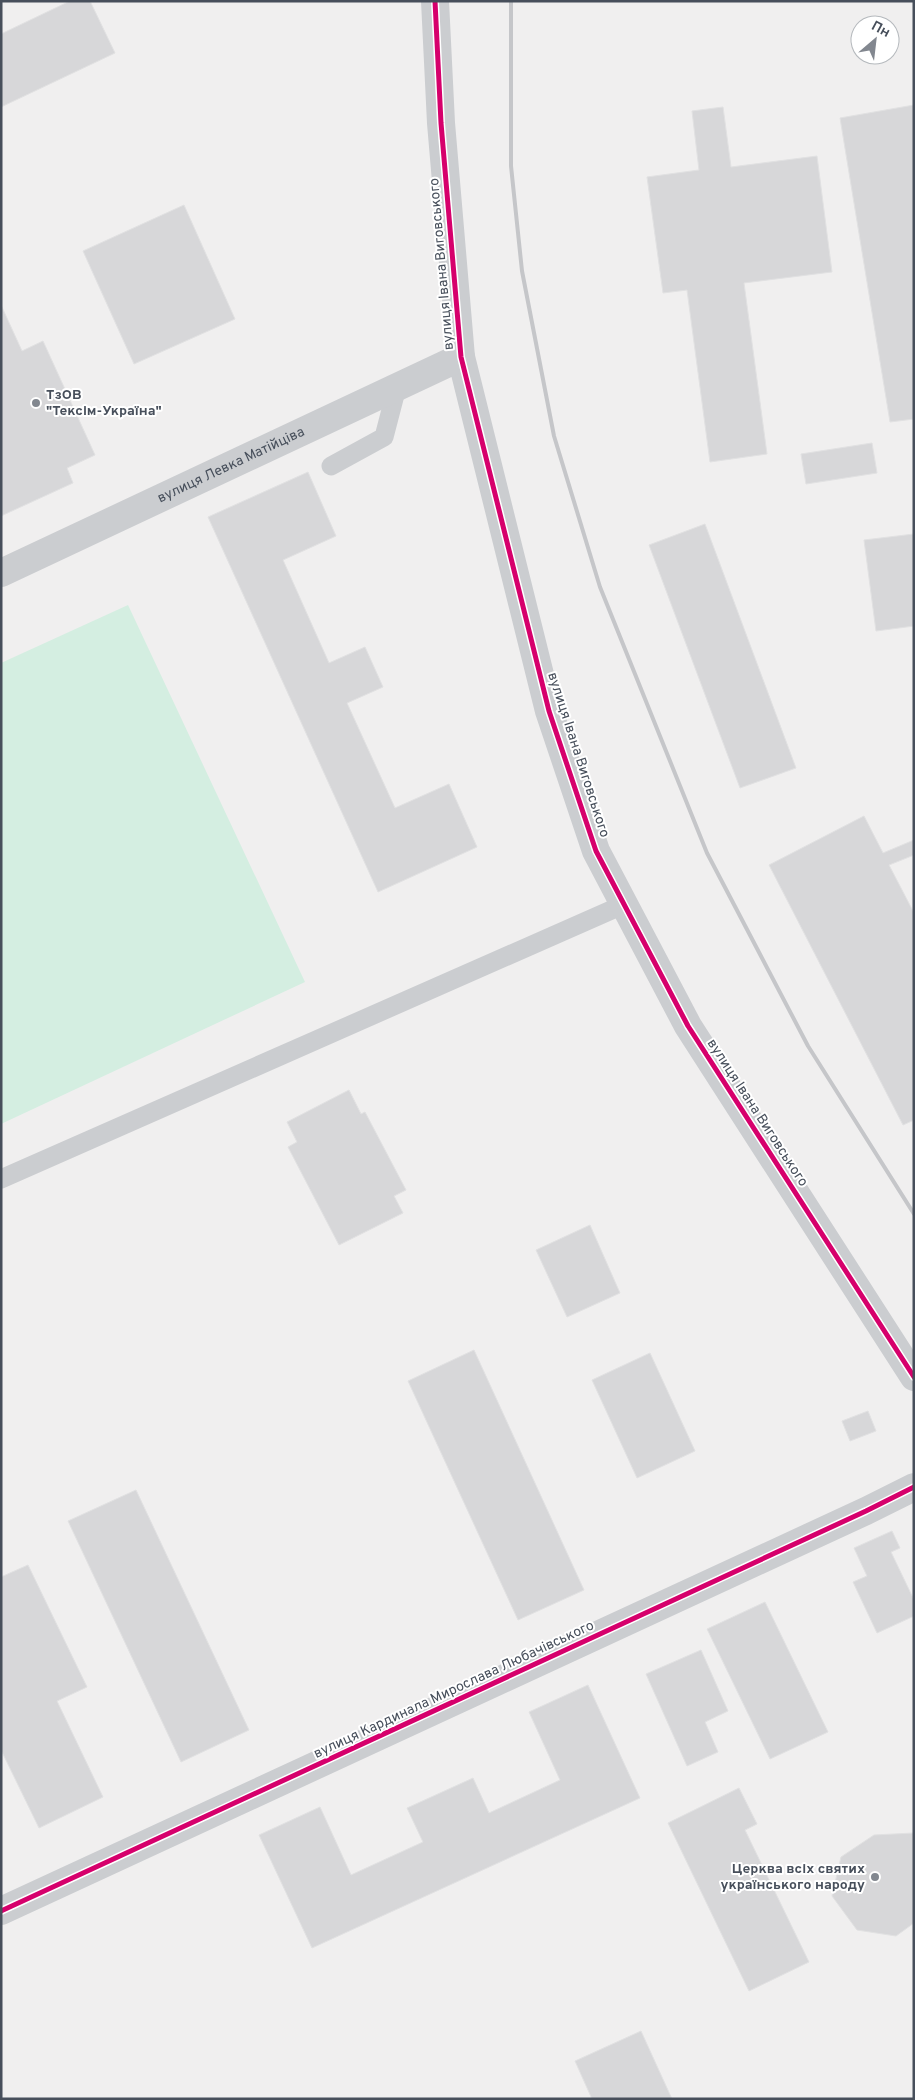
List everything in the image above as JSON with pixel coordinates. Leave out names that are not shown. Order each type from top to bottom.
[{"type":"street","name":"вулиця Івана Виговського","points":[[435,1],[441,123],[461,357],[549,711],[596,851],[688,1026],[914,1377]]},
{"type":"street","name":"вулиця Левка Матійціва","points":[[1,573],[461,357]]},
{"type":"street","name":"вулиця Кардинала Мирослава Любачівського","points":[[1,1911],[227,1808],[914,1487]]},
{"type":"lane","points":[[331,466],[384,437],[397,387]]},
{"type":"lane","points":[[1,1179],[625,904]]},
{"type":"green space","points":[[128,605],[305,982],[1,1124],[1,663]]},
{"type":"building","points":[[70,1],[90,1],[115,53],[1,107],[1,34]]},
{"type":"building","points":[[914,105],[914,419],[890,422],[840,118]]},
{"type":"building","points":[[723,107],[731,167],[817,156],[832,272],[744,283],[767,454],[710,462],[687,290],[663,293],[647,177],[699,170],[692,111]]},
{"type":"building","points":[[184,205],[235,319],[134,364],[83,251]]},
{"type":"building","name":"ТзОВ \"Тексім-Україна\"","points":[[1,305],[22,351],[43,341],[95,455],[67,468],[73,483],[1,516]]},
{"type":"building","points":[[872,443],[877,473],[806,484],[801,454]]},
{"type":"building","points":[[308,472],[336,536],[283,560],[329,663],[365,647],[383,687],[347,703],[395,808],[449,784],[477,847],[378,892],[208,517]]},
{"type":"building","points":[[705,524],[796,768],[740,788],[649,545]]},
{"type":"building","points":[[914,534],[914,626],[876,631],[864,540]]},
{"type":"building","points":[[864,816],[883,853],[914,840],[914,855],[889,865],[914,913],[914,1120],[903,1125],[769,865]]},
{"type":"building","points":[[349,1090],[361,1114],[365,1112],[406,1190],[394,1196],[403,1213],[339,1245],[288,1147],[297,1142],[287,1122]]},
{"type":"building","points":[[590,1225],[620,1293],[567,1317],[536,1250]]},
{"type":"building","points":[[474,1350],[584,1590],[518,1620],[408,1381]]},
{"type":"building","points":[[650,1353],[695,1451],[637,1478],[592,1380]]},
{"type":"building","points":[[868,1411],[876,1431],[850,1441],[842,1421]]},
{"type":"building","points":[[136,1490],[249,1730],[181,1762],[68,1521]]},
{"type":"building","points":[[892,1531],[900,1548],[891,1552],[914,1600],[914,1616],[877,1633],[853,1582],[867,1576],[854,1548]]},
{"type":"building","points":[[28,1565],[87,1687],[57,1701],[103,1797],[39,1828],[1,1750],[1,1577]]},
{"type":"building","points":[[765,1602],[828,1732],[770,1759],[707,1629]]},
{"type":"building","points":[[701,1650],[728,1711],[705,1722],[718,1752],[687,1766],[646,1674]]},
{"type":"building","points":[[588,1685],[640,1798],[312,1948],[259,1835],[320,1807],[351,1875],[423,1842],[407,1808],[473,1778],[489,1813],[560,1780],[529,1712]]},
{"type":"building","points":[[739,1788],[757,1824],[745,1830],[809,1962],[749,1991],[668,1823]]},
{"type":"building","name":"Церква всіх святих українського народу","points":[[914,1833],[914,1923],[896,1936],[857,1930],[832,1896],[841,1857],[874,1835]]},
{"type":"building","points":[[641,2031],[672,2099],[592,2099],[575,2061]]},
{"type":"railway","points":[[511,1],[511,166],[522,271],[554,436],[600,587],[707,853],[808,1046],[914,1214]]},
{"type":"cycle path","points":[[435,1],[441,123],[461,357],[549,711],[596,851],[688,1026],[914,1377]]},
{"type":"cycle path","points":[[1,1911],[866,1511],[914,1487]]},
{"type":"place","name":"ТзОВ \"Тексім-Україна\"","points":[[36,403]]},
{"type":"place","name":"Церква всіх святих українського народу","points":[[875,1877]]}]
